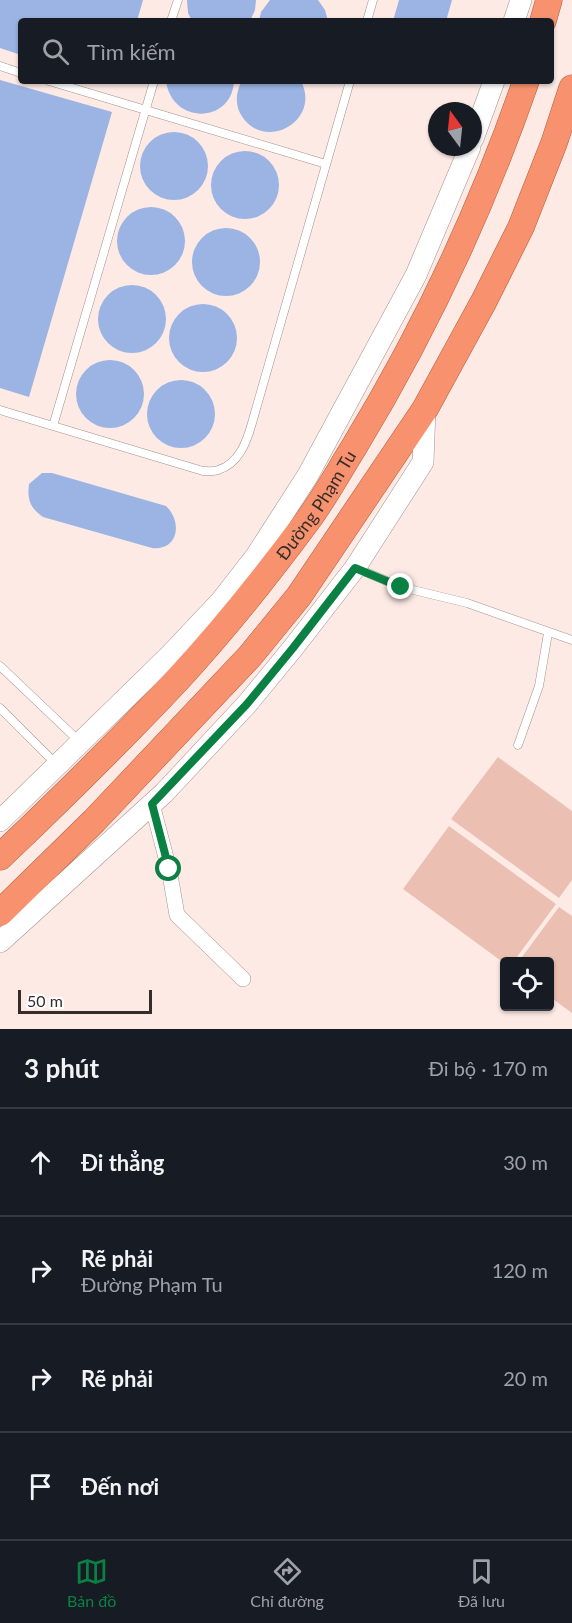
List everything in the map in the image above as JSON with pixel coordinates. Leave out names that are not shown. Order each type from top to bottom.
[{"type":"highway","points":[[544,18],[549,0]]},
{"type":"highway","name":"Đường Phạm Tu","points":[[0,857],[134,727],[181,676],[242,606],[291,524],[309,519],[377,409],[443,283],[477,207],[525,84]]},
{"type":"highway","name":"Đường Phạm Tu","points":[[0,913],[94,821],[250,656],[299,596],[425,409],[484,301],[521,227],[554,143],[572,88]]},
{"type":"main road","points":[[515,18],[520,0]]},
{"type":"main road","points":[[482,115],[494,84]]},
{"type":"main road","name":"Đường Phạm Tu","points":[[0,821],[171,654],[221,601],[256,556],[291,524],[308,475],[416,275],[466,156]]},
{"type":"main road","name":"Đường Phạm Tu","points":[[0,942],[152,804],[247,704],[293,648],[355,568],[423,462],[425,409]]},
{"type":"street","points":[[152,804],[169,869],[177,915],[243,979]]},
{"type":"lane","points":[[172,18],[178,0]]},
{"type":"lane","points":[[368,18],[373,0]]},
{"type":"lane","points":[[0,66],[18,72]]},
{"type":"lane","points":[[58,84],[326,165]]},
{"type":"lane","points":[[53,426],[153,84]]},
{"type":"lane","points":[[0,410],[203,471],[219,470],[236,459],[246,443],[349,84]]},
{"type":"lane","points":[[355,568],[401,587],[466,603],[572,640]]},
{"type":"lane","points":[[518,745],[539,686],[548,633]]},
{"type":"lane","points":[[0,666],[81,743]]},
{"type":"lane","points":[[0,708],[58,766]]},
{"type":"shaded area","points":[[498,757],[572,811],[572,880],[559,898],[451,819]]},
{"type":"shaded area","points":[[449,826],[556,904],[517,957],[500,957],[500,960],[403,889]]},
{"type":"shaded area","points":[[559,907],[572,916],[572,1013],[554,1000],[554,957],[522,957]]},
{"type":"water","points":[[0,0],[143,0],[138,18],[18,18],[18,54],[0,48]]},
{"type":"water","points":[[187,0],[256,0],[251,18],[190,18]]},
{"type":"water","points":[[270,0],[318,0],[327,18],[260,18],[261,12]]},
{"type":"water","points":[[399,0],[452,0],[447,18],[394,18]]},
{"type":"water","points":[[0,80],[112,112],[29,397],[0,388]]},
{"type":"water","points":[[167,84],[233,84],[231,95],[223,105],[202,114],[190,112],[179,106]]},
{"type":"water","points":[[240,84],[302,84],[305,96],[303,109],[297,120],[287,128],[275,132],[262,131],[250,125],[240,113],[237,105]]},
{"type":"water","points":[[181,132],[193,138],[202,147],[208,159],[206,179],[198,190],[181,200],[167,200],[150,190],[142,179],[140,159],[150,142],[161,134]]},
{"type":"water","points":[[252,151],[264,157],[273,166],[279,178],[277,198],[269,209],[252,219],[238,219],[221,209],[213,198],[211,178],[221,161],[232,153]]},
{"type":"water","points":[[158,207],[170,213],[179,222],[185,234],[183,254],[175,265],[158,275],[144,275],[127,265],[119,254],[117,234],[127,217],[138,209]]},
{"type":"water","points":[[233,228],[245,234],[254,243],[260,255],[258,275],[250,286],[233,296],[219,296],[202,286],[194,275],[192,255],[202,238],[213,230]]},
{"type":"water","points":[[139,285],[151,291],[160,300],[166,312],[164,332],[156,343],[139,353],[125,353],[108,343],[100,332],[98,312],[108,295],[119,287]]},
{"type":"water","points":[[210,304],[222,310],[231,319],[237,331],[235,351],[227,362],[210,372],[196,372],[179,362],[171,351],[169,331],[179,314],[190,306]]},
{"type":"water","points":[[117,360],[129,366],[138,375],[144,387],[142,407],[134,418],[117,428],[103,428],[86,418],[78,407],[76,387],[86,370],[97,362]]},
{"type":"water","points":[[188,380],[200,386],[209,395],[215,407],[213,427],[205,438],[188,448],[174,448],[157,438],[149,427],[147,407],[157,390],[168,382]]},
{"type":"water","points":[[42,473],[52,473],[166,506],[175,520],[175,534],[168,545],[152,548],[43,517],[32,507],[29,494],[29,484]]},
{"type":"route","points":[[169,869],[152,804],[247,704],[355,568],[401,587]]}]
